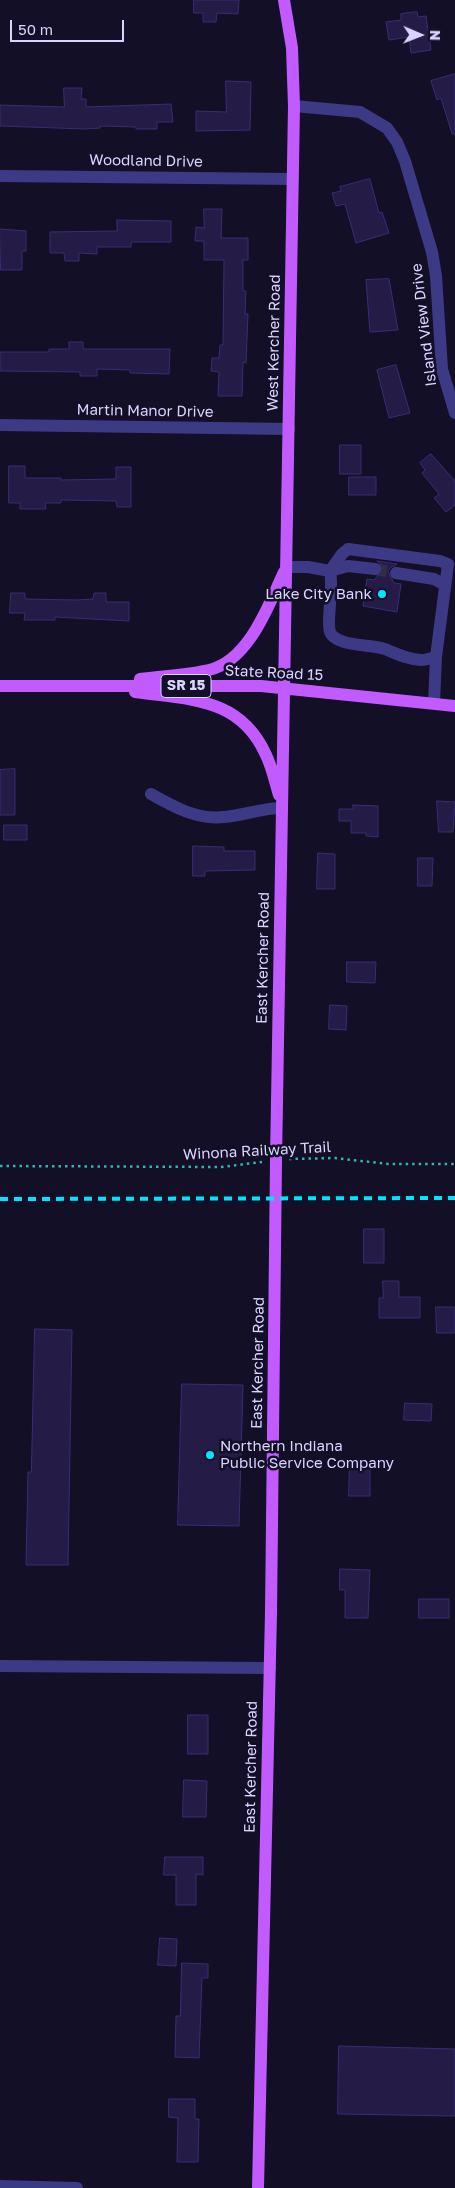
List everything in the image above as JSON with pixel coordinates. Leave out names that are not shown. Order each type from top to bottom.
[{"type":"main road","name":"West Kercher Road","points":[[284,0],[292,48],[294,106],[284,688]]},
{"type":"main road","points":[[88,685],[212,670],[232,658],[246,646],[256,631],[286,567]]},
{"type":"main road","points":[[88,685],[211,703],[231,712],[249,727],[259,740],[267,756],[282,808]]},
{"type":"main road","name":"State Road 15","points":[[0,686],[88,685],[284,688],[455,706]]},
{"type":"main road","name":"East Kercher Road","points":[[258,2188],[270,1668],[284,688]]},
{"type":"street","name":"Island View Drive","points":[[294,106],[360,112],[387,128],[397,142],[405,161],[432,252],[436,276],[442,369],[455,413]]},
{"type":"street","name":"Woodland Drive","points":[[0,176],[292,179]]},
{"type":"street","name":"Martin Manor Drive","points":[[0,425],[289,429]]},
{"type":"street","points":[[434,703],[436,657],[445,585],[449,571],[448,564],[440,561],[358,549],[348,549],[342,554],[330,571],[333,583],[329,622],[330,632],[333,636],[345,642],[384,648],[406,658],[423,660],[436,657]]},
{"type":"street","points":[[286,567],[308,567],[330,571],[348,566],[375,570]]},
{"type":"street","points":[[396,573],[434,579],[445,585]]},
{"type":"street","points":[[151,794],[186,813],[210,817],[224,818],[264,808],[282,808]]},
{"type":"street","points":[[0,1666],[270,1668]]},
{"type":"street","points":[[0,2186],[77,2188]]},
{"type":"path","name":"Winona Railway Trail","points":[[0,1166],[221,1167],[303,1157],[336,1158],[388,1164],[455,1164]]},
{"type":"building","points":[[194,0],[239,0],[238,14],[217,13],[216,22],[203,22],[203,13],[194,13]]},
{"type":"building","points":[[417,12],[418,17],[426,16],[431,50],[411,53],[409,37],[389,40],[386,22],[401,20],[401,14]]},
{"type":"building","points":[[455,74],[455,134],[452,134],[441,98],[437,100],[431,81]]},
{"type":"building","points":[[226,81],[251,82],[250,130],[196,131],[196,111],[226,112]]},
{"type":"building","points":[[64,88],[82,88],[81,99],[86,99],[86,107],[171,104],[173,122],[157,122],[157,129],[100,126],[100,128],[86,129],[0,126],[0,105],[64,107]]},
{"type":"building","points":[[370,179],[379,213],[382,212],[389,233],[356,243],[345,204],[336,206],[332,193],[341,191],[340,187]]},
{"type":"building","points":[[204,209],[222,209],[221,238],[248,238],[248,260],[243,260],[243,291],[246,291],[245,314],[248,314],[246,363],[243,362],[242,396],[218,396],[219,372],[211,371],[212,358],[219,358],[220,345],[223,345],[224,260],[204,260],[204,241],[195,241],[196,227],[204,228]]},
{"type":"building","points":[[117,220],[171,221],[171,242],[131,242],[131,247],[97,247],[97,254],[79,253],[79,261],[65,261],[64,253],[50,253],[50,232],[117,231]]},
{"type":"building","points":[[0,229],[26,231],[26,251],[22,251],[22,270],[1,270]]},
{"type":"building","points":[[389,279],[398,330],[370,332],[366,280]]},
{"type":"building","points":[[69,342],[83,342],[83,349],[170,349],[169,374],[130,373],[130,370],[97,369],[97,376],[80,376],[80,372],[0,371],[0,352],[49,352],[49,349],[69,349]]},
{"type":"building","points":[[396,365],[410,413],[389,418],[377,370]]},
{"type":"building","points":[[340,445],[361,445],[361,474],[340,474]]},
{"type":"building","points":[[431,454],[455,481],[455,505],[446,512],[434,498],[439,494],[422,473],[425,470],[420,463]]},
{"type":"building","points":[[9,466],[25,466],[25,478],[61,478],[61,480],[116,479],[116,467],[131,467],[131,507],[117,507],[116,501],[61,500],[61,503],[45,503],[46,509],[20,509],[20,503],[9,503]]},
{"type":"building","points":[[349,477],[376,477],[376,495],[349,495]]},
{"type":"building","points":[[377,561],[397,564],[390,568],[388,572],[394,583],[401,584],[397,612],[363,606],[367,579],[374,580],[383,570],[382,565]]},
{"type":"building","points":[[11,593],[25,593],[25,599],[76,600],[93,599],[94,593],[106,593],[106,602],[129,602],[129,621],[55,617],[55,620],[24,620],[25,613],[10,613]]},
{"type":"building","points":[[15,769],[15,815],[0,815],[0,770]]},
{"type":"building","points":[[437,801],[455,802],[453,832],[439,832]]},
{"type":"building","points":[[353,805],[378,806],[378,837],[366,836],[366,833],[351,833],[351,821],[339,821],[339,809],[353,809]]},
{"type":"building","points":[[4,825],[27,825],[27,840],[4,840]]},
{"type":"building","points":[[193,846],[224,847],[224,851],[255,851],[255,870],[205,871],[205,876],[193,876]]},
{"type":"building","points":[[318,853],[335,854],[335,889],[317,889]]},
{"type":"building","points":[[418,858],[433,858],[432,886],[418,886]]},
{"type":"building","points":[[347,962],[376,962],[375,983],[347,982]]},
{"type":"building","points":[[330,1005],[347,1006],[346,1030],[329,1029]]},
{"type":"building","points":[[364,1229],[384,1229],[384,1263],[364,1263]]},
{"type":"building","points":[[383,1281],[399,1281],[399,1297],[420,1297],[420,1318],[379,1318],[379,1298],[383,1298]]},
{"type":"building","points":[[436,1307],[455,1307],[455,1333],[437,1333]]},
{"type":"building","points":[[35,1329],[72,1330],[68,1565],[26,1565],[28,1472],[31,1472]]},
{"type":"building","name":"Northern Indiana Public Service Company","points":[[182,1384],[243,1385],[239,1526],[178,1525]]},
{"type":"building","points":[[405,1403],[432,1404],[431,1421],[404,1420]]},
{"type":"building","points":[[350,1463],[370,1463],[370,1496],[349,1496]]},
{"type":"building","points":[[340,1569],[370,1570],[368,1618],[345,1618],[345,1590],[340,1590]]},
{"type":"building","points":[[419,1599],[449,1599],[449,1618],[419,1618]]},
{"type":"building","points":[[188,1715],[208,1715],[208,1754],[188,1754]]},
{"type":"building","points":[[184,1780],[207,1781],[206,1817],[183,1817]]},
{"type":"building","points":[[165,1857],[203,1857],[203,1875],[196,1874],[196,1905],[176,1905],[176,1875],[164,1875]]},
{"type":"building","points":[[160,1938],[177,1939],[176,1966],[158,1965]]},
{"type":"building","points":[[182,1963],[208,1964],[208,1978],[202,1978],[199,2058],[175,2057],[176,2016],[180,2016]]},
{"type":"building","points":[[339,2046],[455,2049],[455,2116],[338,2114]]},
{"type":"building","points":[[169,2099],[195,2099],[195,2119],[199,2119],[198,2162],[177,2162],[178,2118],[169,2117]]},
{"type":"tunnel","points":[[375,569],[396,573]]},
{"type":"railway","points":[[0,1199],[455,1198]]},
{"type":"place","name":"Lake City Bank","points":[[382,594]]},
{"type":"place","name":"Northern Indiana Public Service Company","points":[[210,1455]]}]
